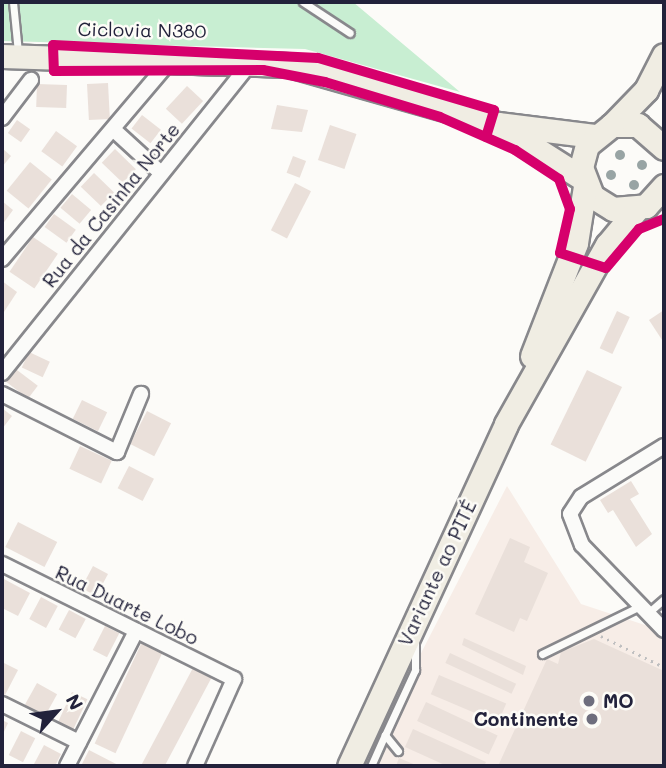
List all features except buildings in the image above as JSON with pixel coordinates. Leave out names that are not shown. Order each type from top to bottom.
[{"type":"main road","points":[[603,130],[646,90],[664,55]]},
{"type":"main road","points":[[10,56],[251,61],[326,72],[498,124],[603,130],[638,125],[664,148]]},
{"type":"main road","points":[[498,124],[584,182],[602,204],[655,199]]},
{"type":"main road","name":"Variante ao PITÉ","points":[[346,766],[376,728],[416,618],[506,424],[576,243],[584,182],[583,155],[603,130]]},
{"type":"main road","name":"Variante ao PITÉ","points":[[506,424],[607,245],[655,199]]},
{"type":"street","points":[[2,259],[171,60]]},
{"type":"street","name":"Rua da Casinha Norte","points":[[2,373],[251,61]]},
{"type":"street","points":[[2,118],[31,80]]},
{"type":"street","points":[[114,130],[161,173]]},
{"type":"street","points":[[2,394],[117,452],[141,394]]},
{"type":"street","points":[[664,446],[581,498],[570,514],[582,545],[664,630]]},
{"type":"street","name":"Rua Duarte Lobo","points":[[2,564],[234,679],[194,766]]},
{"type":"street","points":[[67,766],[136,631]]},
{"type":"street","points":[[2,704],[79,742]]},
{"type":"lane","points":[[10,56],[13,2]]},
{"type":"lane","points":[[303,2],[350,33]]},
{"type":"lane","points":[[542,654],[664,599]]},
{"type":"lane","points":[[376,728],[398,751]]},
{"type":"lane","points":[[371,766],[376,728]]},
{"type":"path","points":[[592,632],[664,667]]},
{"type":"shaded area","points":[[507,486],[581,604],[654,628],[664,639],[664,766],[363,766]]},
{"type":"green space","points":[[2,2],[353,2],[460,92],[305,49],[2,41]]},
{"type":"cycle path","name":"Ciclovia N380","points":[[486,137],[494,110],[318,58],[53,45],[54,71],[263,70],[325,82],[440,117],[515,150],[559,179],[570,209],[560,253],[606,268],[639,229],[664,219]]},
{"type":"place","name":"MO","points":[[589,701]]},
{"type":"place","name":"Continente","points":[[592,719]]}]
